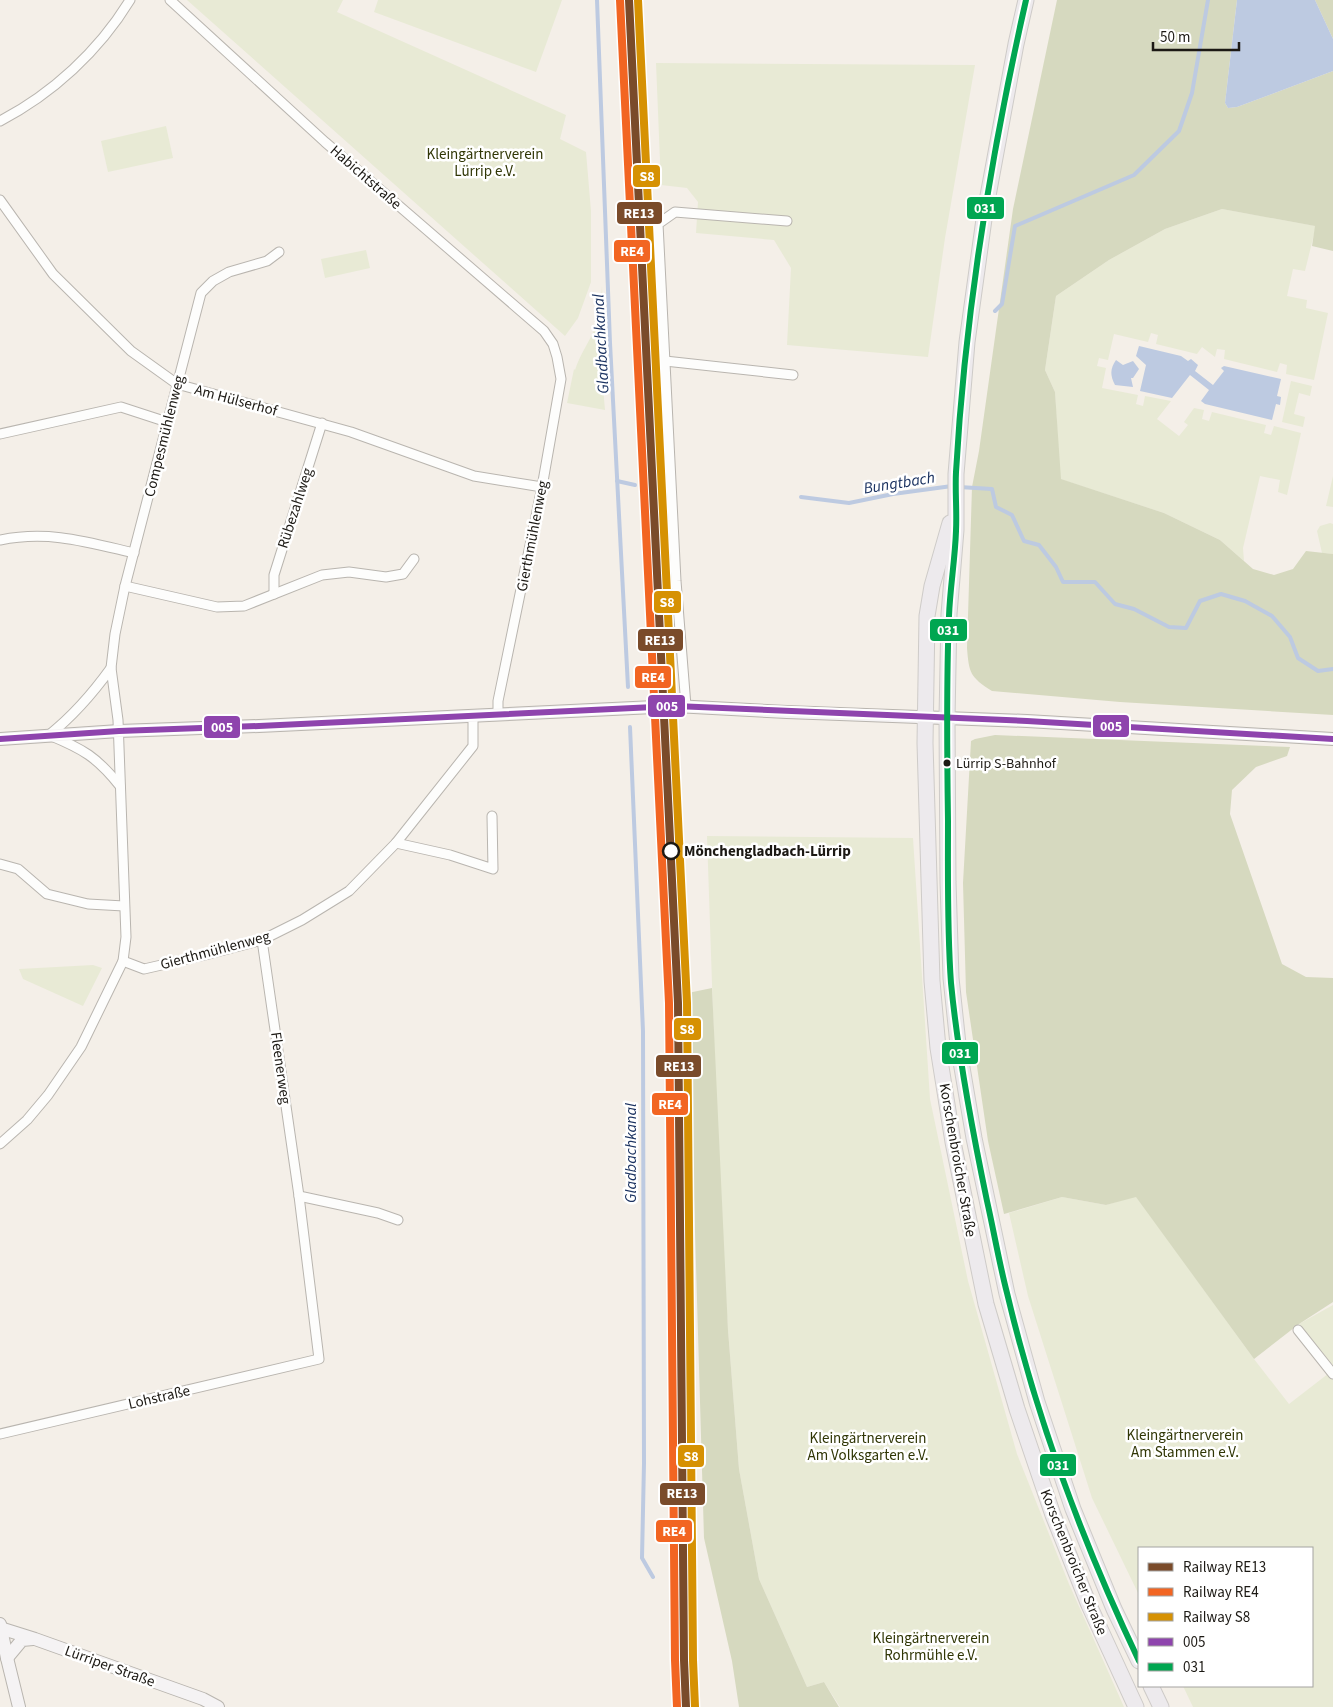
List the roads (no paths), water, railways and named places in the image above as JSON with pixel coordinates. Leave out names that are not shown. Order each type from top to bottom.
[{"type":"main road","name":"Korschenbroicher Straße","points":[[1026,0],[985,212],[967,342],[956,474],[956,530],[949,614],[947,718],[948,882],[951,978],[958,1044],[974,1138],[1007,1294],[1037,1402],[1073,1509],[1114,1609],[1138,1659]]},
{"type":"main road","name":"Korschenbroicher Straße","points":[[955,497],[948,531],[932,586],[927,616],[926,800],[932,981],[938,1048],[953,1142],[986,1304],[1017,1409],[1053,1515],[1089,1605],[1136,1707]]},
{"type":"main road","points":[[0,739],[118,730],[686,706],[1333,739]]},
{"type":"main road","points":[[0,1627],[19,1707]]},
{"type":"main road","name":"Lürriper Straße","points":[[0,1627],[203,1699],[218,1707]]},
{"type":"main road","points":[[7,1658],[22,1640],[35,1639]]},
{"type":"main road","points":[[1151,1687],[1161,1707]]},
{"type":"street","points":[[0,121],[24,108],[64,77],[94,48],[122,14],[130,0]]},
{"type":"street","name":"Habichtstraße","points":[[170,0],[326,142],[544,331],[553,344],[557,357]]},
{"type":"street","name":"Am Hülserhof","points":[[0,200],[52,274],[131,351],[177,384],[360,435],[474,476],[542,487]]},
{"type":"street","points":[[686,706],[676,571],[658,224],[675,212],[787,221]]},
{"type":"street","name":"Compesmühlenweg","points":[[0,1144],[27,1120],[70,1066],[123,960],[126,938],[118,730],[111,668],[115,634],[125,586],[201,293],[213,281],[229,272],[267,261],[279,252]]},
{"type":"street","name":"Gierthmühlenweg","points":[[498,715],[498,701],[542,487],[561,379],[557,357]]},
{"type":"street","points":[[665,362],[793,375]]},
{"type":"street","points":[[0,434],[121,407],[167,422]]},
{"type":"street","name":"Rübezahlweg","points":[[274,594],[274,575],[322,424]]},
{"type":"street","points":[[0,540],[39,535],[71,538],[134,553]]},
{"type":"street","points":[[125,586],[217,607],[244,606],[322,575],[349,572],[386,577],[403,574],[414,559]]},
{"type":"street","name":"Compesmühlenweg","points":[[49,735],[70,718],[97,688],[111,668]]},
{"type":"street","name":"Gierthmühlenweg","points":[[123,960],[144,969],[262,940],[311,915],[349,891],[396,843],[473,746],[473,716]]},
{"type":"street","points":[[49,735],[85,751],[109,772],[120,786]]},
{"type":"street","points":[[396,843],[450,855],[493,869],[492,816]]},
{"type":"street","points":[[0,864],[18,869],[47,894],[88,904],[124,906]]},
{"type":"street","name":"Fleenerweg","points":[[262,940],[299,1196],[318,1359]]},
{"type":"street","points":[[299,1196],[378,1213],[398,1220]]},
{"type":"street","points":[[1298,1330],[1333,1374]]},
{"type":"street","name":"Lohstraße","points":[[0,1434],[318,1359]]},
{"type":"water","points":[[1237,0],[1315,0],[1333,39],[1333,71],[1237,107],[1228,108],[1225,103]]},
{"type":"water","points":[[1139,346],[1181,356],[1188,361],[1191,359],[1198,365],[1195,371],[1213,385],[1224,371],[1221,368],[1224,366],[1281,379],[1277,396],[1281,397],[1280,405],[1276,404],[1272,420],[1205,404],[1201,401],[1209,390],[1190,375],[1172,398],[1140,391],[1146,365],[1136,356]]},
{"type":"water","points":[[1116,360],[1123,365],[1133,361],[1139,369],[1131,378],[1133,387],[1115,385],[1111,372]]},
{"type":"waterway","name":"Gladbachkanal","points":[[597,0],[610,343],[628,687]]},
{"type":"waterway","points":[[995,311],[1002,304],[1015,226],[1134,175],[1179,131],[1192,93],[1208,0]]},
{"type":"waterway","name":"Bungtbach","points":[[617,481],[635,485]]},
{"type":"waterway","name":"Bungtbach","points":[[801,497],[849,503],[893,494],[952,486]]},
{"type":"waterway","name":"Bungtbach","points":[[959,487],[992,489],[996,507],[1012,515],[1024,541],[1039,545],[1056,567],[1063,582],[1095,582],[1115,604],[1134,609],[1169,627],[1186,628],[1200,601],[1221,594],[1245,601],[1272,616],[1290,637],[1298,658],[1318,671],[1333,669]]},
{"type":"waterway","name":"Gladbachkanal","points":[[630,727],[643,1031],[644,1463],[642,1558],[653,1577]]},
{"type":"rail line","name":"RE4","points":[[620,0],[669,1003],[677,1707]]},
{"type":"rail line","name":"RE13","points":[[629,0],[678,1003],[686,1707]]},
{"type":"rail line","name":"S8","points":[[638,0],[687,1003],[695,1707]]},
{"type":"place","name":"Lürrip S-Bahnhof","points":[[947,763]]},
{"type":"place","name":"Mönchengladbach-Lürrip","points":[[671,851]]},
{"type":"park label","name":"Kleingärtnerverein Lürrip e.V.","points":[[485,162]]},
{"type":"park label","name":"Kleingärtnerverein Am Stammen e.V.","points":[[1185,1444]]},
{"type":"park label","name":"Kleingärtnerverein Am Volksgarten e.V.","points":[[868,1446]]},
{"type":"park label","name":"Kleingärtnerverein Rohrmühle e.V.","points":[[931,1646]]}]
